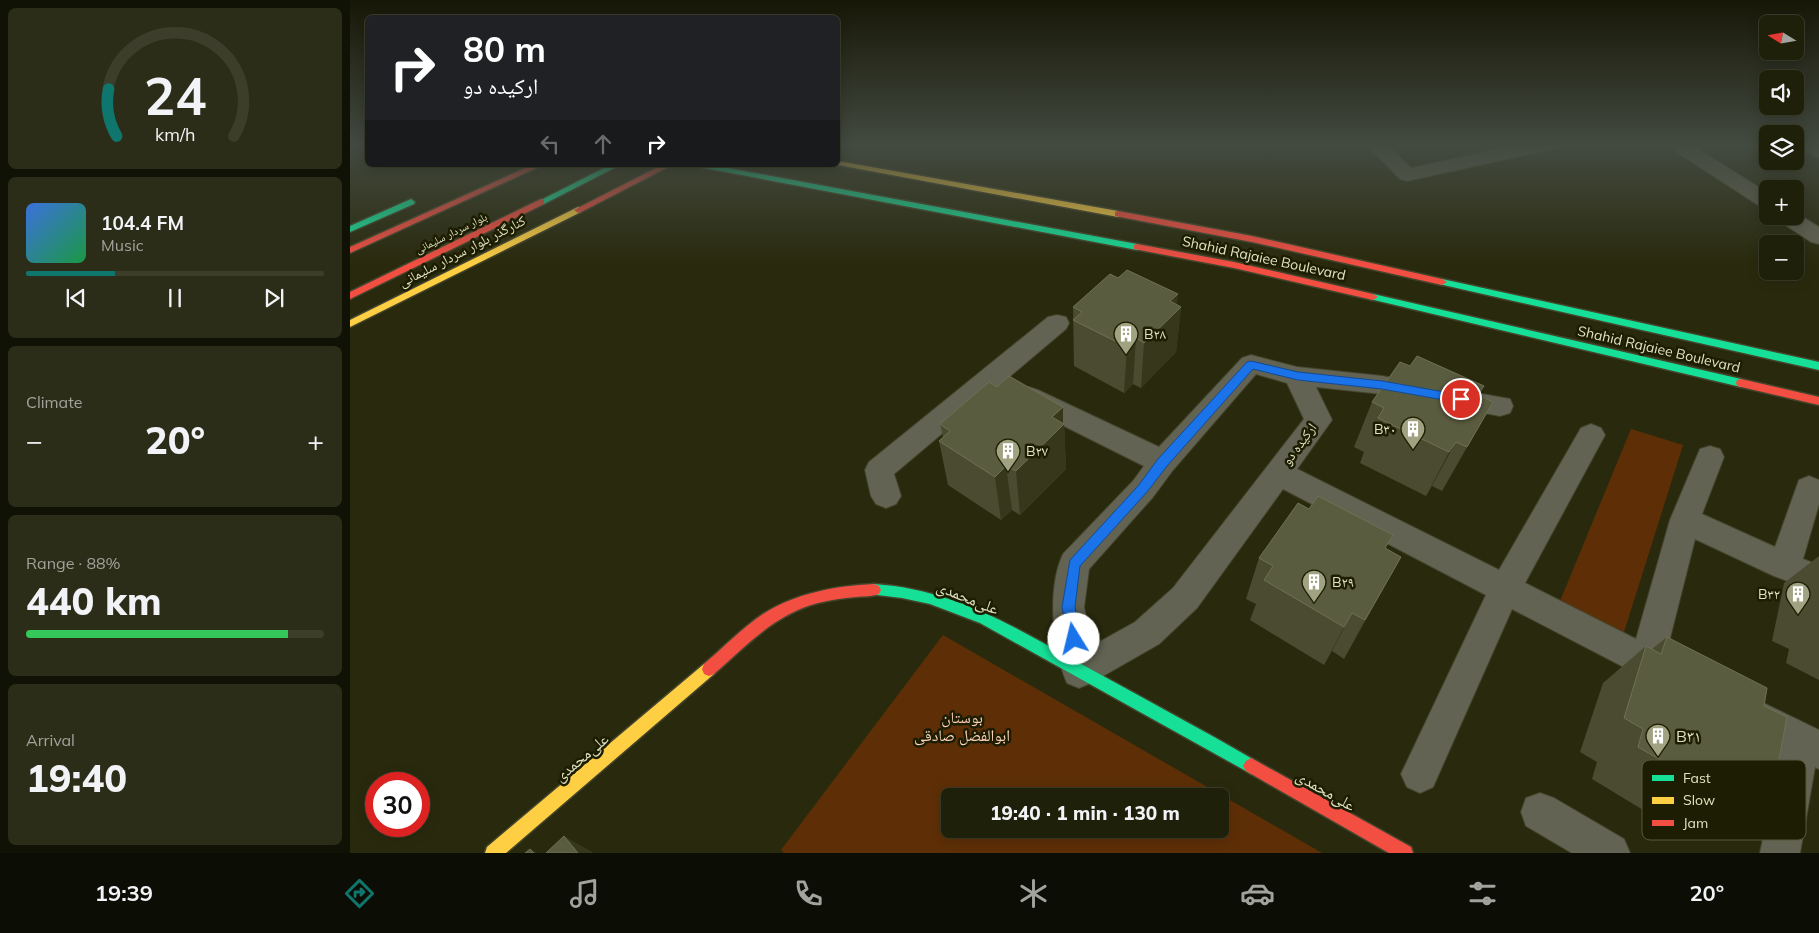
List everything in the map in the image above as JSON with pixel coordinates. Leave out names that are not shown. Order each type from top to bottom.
[{"type":"main road","name":"بلوار سردار سلیمانی","points":[[350,250],[497,184]]},
{"type":"main road","name":"بلوار سردار سلیمانی","points":[[350,296],[578,184]]},
{"type":"main road","name":"کنارگذر بلوار سردار سلیمانی","points":[[350,324],[630,184]]},
{"type":"main road","name":"Shahid Rajaiee Boulevard","points":[[836,184],[866,188],[1234,265],[1819,401]]},
{"type":"main road","points":[[866,188],[871,184]]},
{"type":"main road","name":"Shahid Rajaiee Boulevard","points":[[952,184],[1252,238],[1819,366]]},
{"type":"main road","points":[[350,229],[418,199]]},
{"type":"main road","name":"علی‌محمدی","points":[[493,853],[768,619],[811,598],[850,591],[890,590],[938,599],[994,624],[1405,853]]},
{"type":"street","points":[[1738,184],[1759,197]]},
{"type":"street","points":[[1801,225],[1819,237]]},
{"type":"street","points":[[886,496],[879,470],[992,379],[1057,323]]},
{"type":"street","points":[[1079,671],[1068,607],[1074,564],[1143,489],[1163,462],[1251,364],[1298,376],[1382,385],[1500,406]]},
{"type":"street","name":"ارکیده دو","points":[[1079,671],[1148,633],[1185,598],[1318,420],[1298,376]]},
{"type":"street","points":[[992,379],[1163,462]]},
{"type":"street","points":[[1420,774],[1505,589],[1591,435]]},
{"type":"street","points":[[1647,662],[1685,520],[1710,457]]},
{"type":"street","points":[[1278,473],[1690,684]]},
{"type":"street","points":[[1785,566],[1809,488]]},
{"type":"street","points":[[1685,520],[1785,566],[1819,579]]},
{"type":"street","points":[[1724,702],[1810,746],[1806,760]]},
{"type":"street","points":[[1540,812],[1610,853]]},
{"type":"street","points":[[1780,853],[1784,840]]},
{"type":"green space","points":[[1631,429],[1683,445],[1624,632],[1558,606]]},
{"type":"green space","name":"بوستان ابوالفضل صادقی","points":[[943,635],[1209,788],[941,788],[941,838],[1229,838],[1229,800],[1322,853],[784,853],[781,850]]},
{"type":"building","points":[[1127,270],[1178,294],[1170,301],[1181,307],[1144,343],[1136,338],[1127,347],[1073,320],[1082,312],[1073,307],[1110,274],[1118,278]]},
{"type":"building","points":[[1417,356],[1484,386],[1478,395],[1493,402],[1467,447],[1456,442],[1449,452],[1378,418],[1384,408],[1372,402],[1400,362],[1410,366]]},
{"type":"building","points":[[1009,376],[1063,407],[1052,417],[1064,424],[1016,471],[1006,466],[995,477],[939,441],[950,431],[940,424],[989,382],[997,387]]},
{"type":"building","points":[[1318,496],[1393,535],[1385,548],[1401,557],[1365,620],[1352,613],[1344,627],[1264,580],[1273,566],[1259,558],[1298,503],[1309,509]]},
{"type":"building","points":[[1667,637],[1767,688],[1764,706],[1787,717],[1779,760],[1661,760],[1638,747],[1643,729],[1624,718],[1646,646],[1661,654]]},
{"type":"building","points":[[564,836],[578,853],[546,853]]},
{"type":"building","points":[[530,849],[534,853],[525,853]]},
{"type":"traffic: fast","points":[[541,202],[578,184]]},
{"type":"traffic: fast","points":[[799,184],[1137,247]]},
{"type":"traffic: fast","points":[[350,229],[411,202]]},
{"type":"traffic: fast","points":[[1442,282],[1819,366]]},
{"type":"traffic: fast","points":[[1373,297],[1741,383]]},
{"type":"traffic: fast","points":[[874,590],[902,592],[930,598],[985,619],[1251,766]]},
{"type":"traffic: slow","points":[[952,184],[1118,214]]},
{"type":"traffic: slow","points":[[350,324],[578,210]]},
{"type":"traffic: slow","points":[[493,853],[709,669]]},
{"type":"traffic: jam","points":[[350,250],[497,184]]},
{"type":"traffic: jam","points":[[578,210],[630,184]]},
{"type":"traffic: jam","points":[[350,296],[541,202]]},
{"type":"traffic: jam","points":[[1118,214],[1252,239],[1442,282]]},
{"type":"traffic: jam","points":[[1137,247],[1234,265],[1373,297]]},
{"type":"traffic: jam","points":[[1741,383],[1819,401]]},
{"type":"traffic: jam","points":[[709,669],[767,619],[779,612],[818,597],[874,590]]},
{"type":"traffic: jam","points":[[1251,766],[1405,853]]},
{"type":"place","name":"B۲۸","points":[[1126,355]]},
{"type":"place","name":"B۳۰","points":[[1413,450]]},
{"type":"place","name":"B۲۷","points":[[1008,472]]},
{"type":"place","name":"B۲۹","points":[[1314,603]]},
{"type":"place","name":"B۳۲","points":[[1798,615]]},
{"type":"place","name":"B۳۱","points":[[1658,757]]},
{"type":"route","points":[[1074,639],[1068,607],[1074,564],[1143,489],[1163,462],[1251,364],[1298,376],[1382,385],[1461,399]]}]
